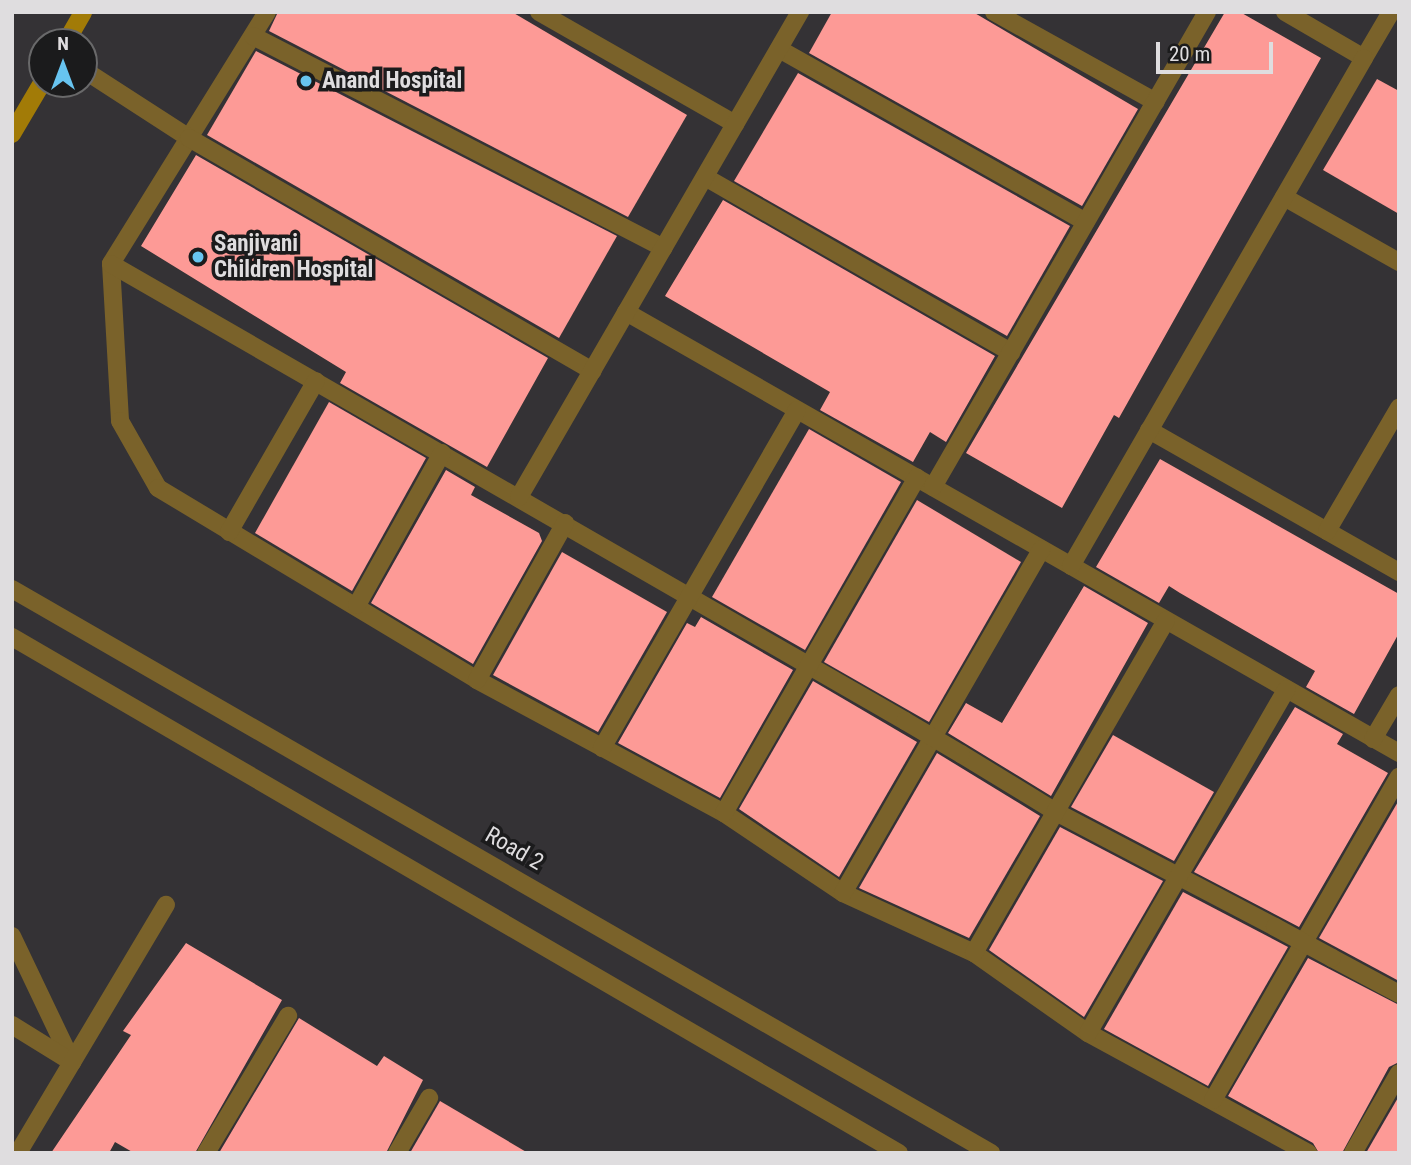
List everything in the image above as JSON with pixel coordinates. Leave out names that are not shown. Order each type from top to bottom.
[{"type":"main road","points":[[74,28],[83,12]]},
{"type":"main road","points":[[12,134],[33,98]]},
{"type":"street","points":[[267,12],[111,264],[112,358],[120,421],[158,488],[357,605],[477,680],[724,813],[843,893],[974,953],[1088,1032],[1308,1153]]},
{"type":"street","points":[[539,12],[735,124]]},
{"type":"street","points":[[519,498],[800,12]]},
{"type":"street","points":[[994,12],[1156,102]]},
{"type":"street","points":[[724,813],[811,663],[1011,352],[1207,12]]},
{"type":"street","points":[[1285,12],[1364,58]]},
{"type":"street","points":[[1071,566],[1391,12]]},
{"type":"street","points":[[253,36],[664,248]]},
{"type":"street","points":[[779,49],[1086,222]]},
{"type":"street","points":[[98,79],[188,138],[593,371]]},
{"type":"street","points":[[705,177],[1011,352]]},
{"type":"street","points":[[1284,197],[1399,262]]},
{"type":"street","points":[[111,264],[811,663],[1056,812],[1399,994]]},
{"type":"street","points":[[626,312],[1399,753]]},
{"type":"street","points":[[229,532],[316,380]]},
{"type":"street","points":[[1327,531],[1399,408]]},
{"type":"street","points":[[602,748],[797,410]]},
{"type":"street","points":[[1149,430],[1399,572]]},
{"type":"street","points":[[357,605],[442,453]]},
{"type":"street","points":[[477,680],[565,523]]},
{"type":"street","points":[[843,893],[1042,549]]},
{"type":"street","name":"Road 2","points":[[12,589],[991,1153]]},
{"type":"street","points":[[974,953],[1166,620]]},
{"type":"street","points":[[12,637],[898,1153]]},
{"type":"street","points":[[1088,1032],[1287,689]]},
{"type":"street","points":[[1373,738],[1399,695]]},
{"type":"street","points":[[1213,1100],[1399,776]]},
{"type":"street","points":[[18,1153],[166,905]]},
{"type":"street","points":[[12,936],[72,1062]]},
{"type":"street","points":[[206,1153],[288,1016]]},
{"type":"street","points":[[12,1025],[72,1062]]},
{"type":"street","points":[[1353,1153],[1399,1073]]},
{"type":"street","points":[[397,1153],[429,1098]]},
{"type":"building","points":[[278,12],[512,12],[687,115],[628,217],[269,31]]},
{"type":"building","points":[[832,12],[973,12],[1138,109],[1082,206],[809,53]]},
{"type":"building","points":[[1225,12],[1240,12],[1321,58],[1119,418],[1114,415],[1062,508],[966,453]]},
{"type":"building","points":[[256,51],[617,236],[559,338],[207,135]]},
{"type":"building","points":[[798,73],[1070,226],[1007,336],[734,181]]},
{"type":"building","points":[[1377,79],[1399,91],[1399,214],[1323,170]]},
{"type":"building","points":[[196,155],[548,358],[487,467],[340,383],[346,372],[141,246]]},
{"type":"building","points":[[723,200],[995,356],[946,442],[930,432],[913,462],[820,410],[830,392],[665,296]]},
{"type":"building","points":[[329,402],[426,458],[352,591],[255,533]]},
{"type":"building","points":[[809,429],[901,482],[805,650],[712,597]]},
{"type":"building","points":[[1160,459],[1399,594],[1399,633],[1354,714],[1306,687],[1315,671],[1169,586],[1159,603],[1096,567]]},
{"type":"building","points":[[446,470],[475,487],[471,495],[539,533],[542,541],[473,664],[371,603]]},
{"type":"building","points":[[917,500],[1021,562],[929,722],[824,662]]},
{"type":"building","points":[[562,552],[667,612],[598,732],[493,675]]},
{"type":"building","points":[[1084,586],[1148,623],[1051,796],[948,733],[966,703],[1002,723]]},
{"type":"building","points":[[701,617],[793,670],[720,798],[618,743],[687,623],[695,627]]},
{"type":"building","points":[[813,681],[917,742],[839,877],[739,809]]},
{"type":"building","points":[[1295,707],[1343,734],[1337,744],[1388,773],[1299,927],[1194,872]]},
{"type":"building","points":[[1113,735],[1214,792],[1174,861],[1071,807]]},
{"type":"building","points":[[937,753],[1040,816],[969,938],[859,888]]},
{"type":"building","points":[[1399,800],[1399,981],[1319,938]]},
{"type":"building","points":[[1060,827],[1163,881],[1084,1017],[989,950]]},
{"type":"building","points":[[1183,892],[1288,947],[1208,1086],[1104,1029]]},
{"type":"building","points":[[186,943],[282,1000],[195,1153],[134,1153],[115,1142],[109,1153],[51,1153],[131,1035],[123,1031]]},
{"type":"building","points":[[1308,958],[1399,1005],[1399,1062],[1389,1067],[1342,1153],[1319,1153],[1313,1143],[1228,1096]]},
{"type":"building","points":[[299,1018],[377,1066],[384,1056],[423,1080],[386,1153],[219,1153]]},
{"type":"building","points":[[1399,1096],[1399,1153],[1366,1153]]},
{"type":"building","points":[[440,1101],[528,1153],[410,1153]]},
{"type":"place","name":"Anand Hospital","points":[[306,81]]},
{"type":"place","name":"Sanjivani Children Hospital","points":[[198,257]]}]
